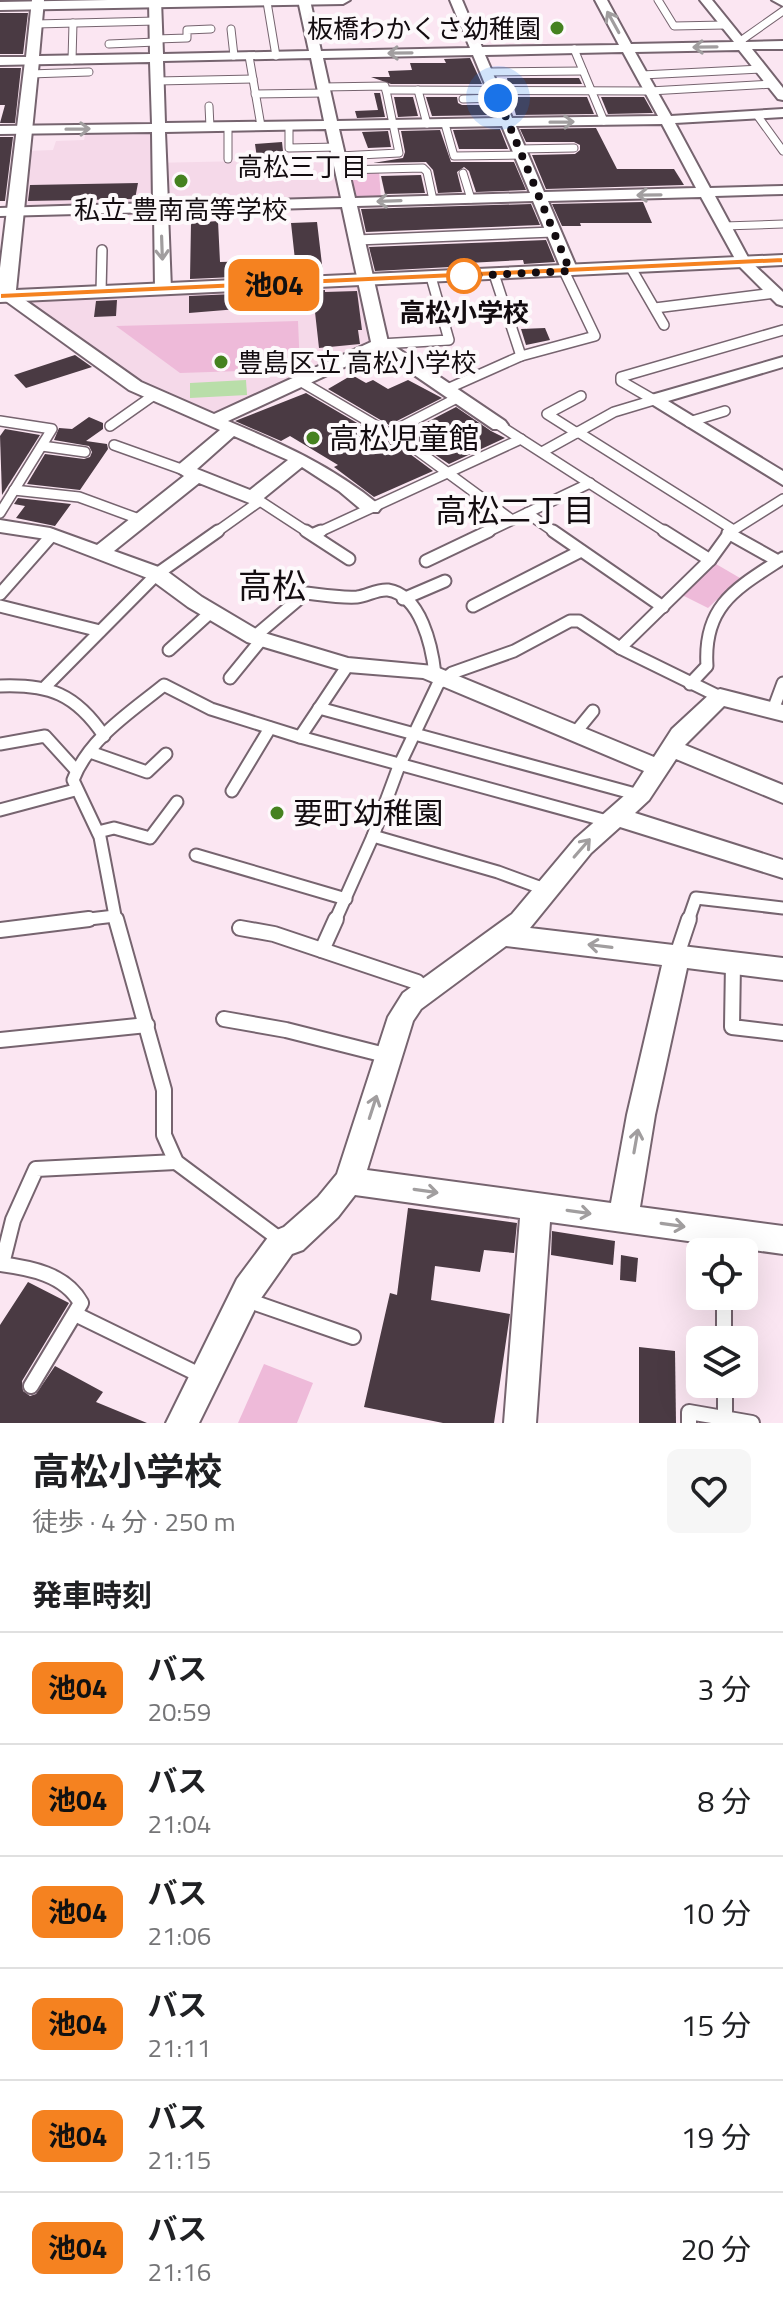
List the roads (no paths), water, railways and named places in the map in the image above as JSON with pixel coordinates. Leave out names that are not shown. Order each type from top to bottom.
[{"type":"street","points":[[304,0],[380,344],[499,425]]},
{"type":"street","points":[[0,6],[343,0]]},
{"type":"street","points":[[456,0],[509,123],[567,271]]},
{"type":"street","points":[[601,0],[744,263],[779,297]]},
{"type":"street","points":[[706,0],[761,69],[776,83],[783,96]]},
{"type":"street","points":[[155,2],[163,289]]},
{"type":"street","points":[[5,296],[7,211],[25,130],[38,3]]},
{"type":"street","points":[[0,61],[31,67],[72,60],[783,45]]},
{"type":"street","points":[[0,130],[666,120],[783,113]]},
{"type":"street","points":[[7,211],[783,190]]},
{"type":"street","points":[[5,296],[783,260]]},
{"type":"street","points":[[5,296],[135,386],[301,459],[346,487],[371,508]]},
{"type":"street","points":[[213,421],[380,344]]},
{"type":"street","points":[[654,400],[783,362]]},
{"type":"street","points":[[654,400],[783,479]]},
{"type":"street","points":[[99,553],[190,472],[231,430]]},
{"type":"street","points":[[190,472],[256,500],[301,459]]},
{"type":"street","points":[[0,526],[52,535],[157,574],[211,612],[258,638],[348,665],[440,676],[658,768]]},
{"type":"street","points":[[182,1423],[243,1299],[283,1242],[292,1240],[328,1207],[349,1181],[401,1017],[412,1001],[521,921],[611,819],[639,795],[680,735],[720,697],[778,712]]},
{"type":"street","points":[[670,748],[783,794]]},
{"type":"street","points":[[611,819],[783,869]]},
{"type":"street","points":[[502,935],[783,969]]},
{"type":"street","points":[[623,1218],[641,1115],[677,955]]},
{"type":"street","points":[[349,1181],[623,1218],[706,1238]]},
{"type":"street","points":[[520,1423],[536,1206]]},
{"type":"street","points":[[758,1241],[783,1240]]},
{"type":"lane","points":[[658,0],[674,26],[725,25]]},
{"type":"lane","points":[[267,2],[276,56]]},
{"type":"lane","points":[[740,44],[783,11]]},
{"type":"lane","points":[[36,24],[156,21]]},
{"type":"lane","points":[[72,60],[73,23]]},
{"type":"lane","points":[[109,44],[187,38],[187,30],[211,29]]},
{"type":"lane","points":[[231,29],[234,56]]},
{"type":"lane","points":[[120,59],[121,43]]},
{"type":"lane","points":[[574,49],[604,121]]},
{"type":"lane","points":[[249,56],[261,126]]},
{"type":"lane","points":[[31,67],[89,72]]},
{"type":"lane","points":[[642,75],[761,69]]},
{"type":"lane","points":[[487,72],[583,71]]},
{"type":"lane","points":[[412,75],[427,124]]},
{"type":"lane","points":[[157,81],[253,79]]},
{"type":"lane","points":[[386,90],[496,93],[650,91],[776,83]]},
{"type":"lane","points":[[255,94],[385,86],[399,153],[339,158]]},
{"type":"lane","points":[[463,99],[496,93]]},
{"type":"lane","points":[[209,106],[210,127]]},
{"type":"lane","points":[[757,115],[783,151]]},
{"type":"lane","points":[[445,124],[454,156],[574,148]]},
{"type":"lane","points":[[289,126],[289,148],[339,158],[423,168],[433,200]]},
{"type":"lane","points":[[228,127],[228,159]]},
{"type":"lane","points":[[463,173],[471,199]]},
{"type":"lane","points":[[724,226],[783,224]]},
{"type":"lane","points":[[357,240],[553,232]]},
{"type":"lane","points":[[101,292],[102,250]]},
{"type":"lane","points":[[631,268],[664,325]]},
{"type":"lane","points":[[389,433],[521,356],[595,336],[567,271]]},
{"type":"lane","points":[[494,274],[521,356]]},
{"type":"lane","points":[[380,344],[449,340],[431,277]]},
{"type":"lane","points":[[655,308],[779,297]]},
{"type":"lane","points":[[654,400],[621,381],[621,377],[783,330]]},
{"type":"lane","points":[[300,381],[389,433],[512,520]]},
{"type":"lane","points":[[558,393],[571,401]]},
{"type":"lane","points":[[110,426],[154,395]]},
{"type":"lane","points":[[581,396],[547,414],[781,560],[747,580],[715,610],[703,643],[707,666],[690,684]]},
{"type":"lane","points":[[542,452],[614,412],[654,400]]},
{"type":"lane","points":[[689,422],[725,411]]},
{"type":"lane","points":[[0,433],[4,422],[52,429],[0,513]]},
{"type":"lane","points":[[499,425],[710,560]]},
{"type":"lane","points":[[314,534],[521,439]]},
{"type":"lane","points":[[114,445],[190,472]]},
{"type":"lane","points":[[42,446],[85,452]]},
{"type":"lane","points":[[426,561],[590,483]]},
{"type":"lane","points":[[14,490],[79,497],[139,519]]},
{"type":"lane","points":[[620,648],[710,560],[730,531],[783,499]]},
{"type":"lane","points":[[44,688],[157,574],[256,500],[349,559]]},
{"type":"lane","points":[[527,513],[663,607]]},
{"type":"lane","points":[[0,594],[52,535]]},
{"type":"lane","points":[[473,606],[581,551]]},
{"type":"lane","points":[[403,599],[445,581]]},
{"type":"lane","points":[[230,678],[258,638],[306,593],[359,597],[387,590],[403,599],[421,619],[440,676],[438,684],[399,766],[373,836],[322,950]]},
{"type":"lane","points":[[0,606],[100,631]]},
{"type":"lane","points":[[169,650],[211,612]]},
{"type":"lane","points":[[440,676],[514,651],[570,621],[579,621],[620,648],[720,697]]},
{"type":"lane","points":[[300,737],[348,665]]},
{"type":"lane","points":[[778,712],[783,683]]},
{"type":"lane","points":[[0,686],[31,685],[44,688],[81,708],[95,720],[104,736]]},
{"type":"lane","points":[[283,1242],[176,1162],[164,1135],[164,1090],[115,916],[98,832],[75,790],[75,769],[104,736],[164,685],[211,709],[300,737],[399,766],[611,819]]},
{"type":"lane","points":[[319,708],[417,732],[639,795]]},
{"type":"lane","points":[[575,733],[593,711]]},
{"type":"lane","points":[[232,791],[270,728]]},
{"type":"lane","points":[[0,744],[45,736],[75,769]]},
{"type":"lane","points":[[90,752],[147,772],[166,754]]},
{"type":"lane","points":[[0,810],[75,790]]},
{"type":"lane","points":[[98,832],[114,828],[150,838],[177,802]]},
{"type":"lane","points":[[373,836],[498,872],[548,891]]},
{"type":"lane","points":[[196,855],[346,899]]},
{"type":"lane","points":[[677,955],[684,926],[696,898],[783,908]]},
{"type":"lane","points":[[0,930],[115,916]]},
{"type":"lane","points":[[240,928],[274,934],[417,982],[425,991]]},
{"type":"lane","points":[[733,963],[732,1027],[783,1033]]},
{"type":"lane","points":[[224,1019],[266,1024],[317,1040],[389,1056]]},
{"type":"lane","points":[[0,1040],[147,1025]]},
{"type":"lane","points":[[31,1386],[81,1303],[78,1294],[68,1285],[25,1268],[1,1264],[13,1220],[36,1169],[176,1162]]},
{"type":"lane","points":[[243,1299],[353,1337]]},
{"type":"lane","points":[[75,1314],[205,1377]]},
{"type":"lane","points":[[725,1398],[725,1419]]},
{"type":"lane","points":[[689,1423],[689,1412],[752,1423]]},
{"type":"place","name":"板橋わかくさ幼稚園","points":[[557,28]]},
{"type":"place","name":"私立 豊南高等学校","points":[[181,181]]},
{"type":"place","name":"高松小学校","points":[[464,276]]},
{"type":"place","name":"豊島区立 高松小学校","points":[[221,362]]},
{"type":"place","name":"高松児童館","points":[[313,438]]},
{"type":"place","name":"要町幼稚園","points":[[277,813]]},
{"type":"district","name":"高松三丁目","points":[[302,166]]},
{"type":"district","name":"高松二丁目","points":[[515,510]]},
{"type":"district","name":"高松","points":[[272,585]]}]
